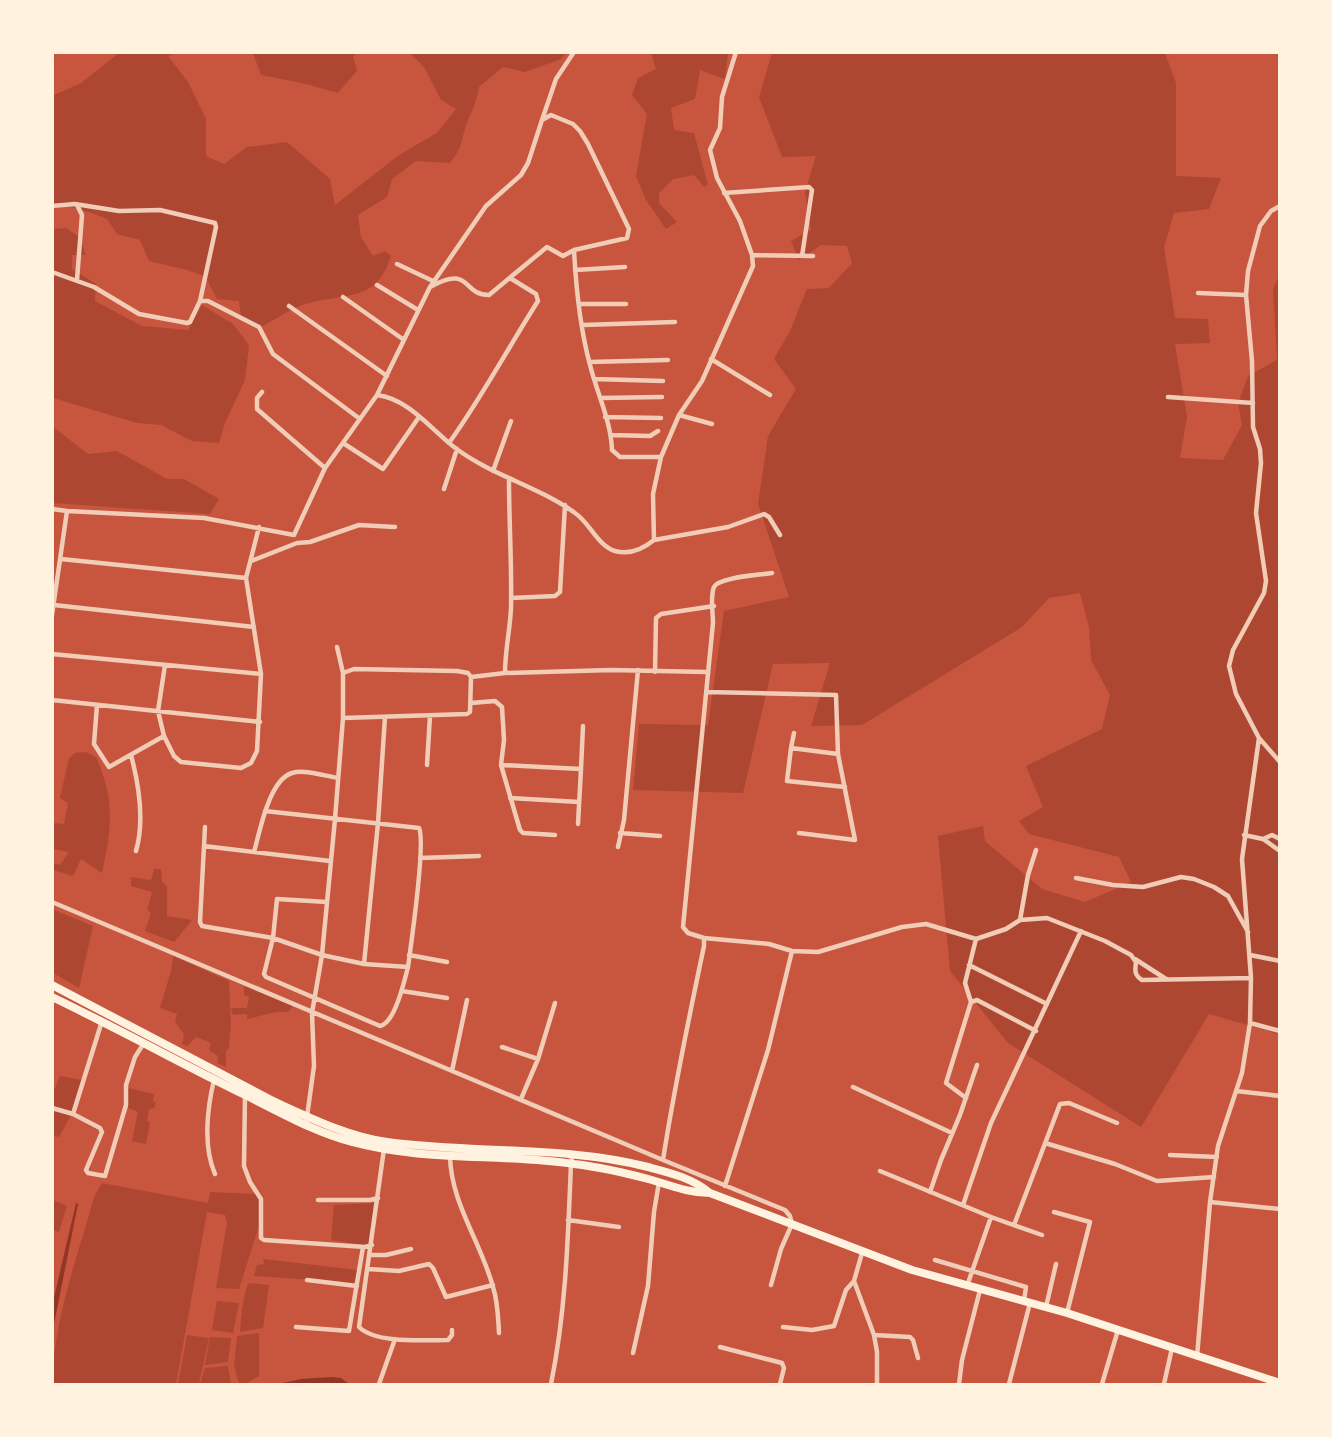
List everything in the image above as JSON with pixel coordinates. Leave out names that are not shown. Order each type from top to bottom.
[{"type":"highway","points":[[52,985],[307,1121],[351,1142],[384,1149],[426,1151],[509,1149],[573,1153],[627,1161],[662,1170],[697,1183],[710,1193],[862,1253],[980,1290],[1067,1312],[1262,1381],[1280,1383]]},
{"type":"highway","points":[[52,997],[102,1020],[214,1080],[307,1121],[356,1135],[450,1156],[571,1163],[620,1172],[692,1193],[710,1193]]},
{"type":"highway","points":[[509,1149],[510,1159]]},
{"type":"street","points":[[294,536],[325,468],[377,395],[433,281],[486,206],[521,175],[528,164],[556,79],[574,52]]},
{"type":"street","points":[[654,540],[653,494],[661,457],[679,416],[702,381],[751,271],[752,255],[740,221],[713,169],[710,150],[720,128],[724,92],[736,52]]},
{"type":"street","points":[[430,287],[445,278],[454,277],[482,294],[489,295],[547,247],[563,256],[574,250],[627,238],[629,229],[580,131],[562,118],[551,115],[542,120]]},
{"type":"street","points":[[724,193],[809,187],[812,190],[802,256]]},
{"type":"street","points":[[77,205],[82,215],[77,280]]},
{"type":"street","points":[[52,206],[77,205],[119,211],[160,210],[215,223],[200,301],[188,323],[145,316],[131,310],[107,294],[77,280],[52,272]]},
{"type":"street","points":[[1280,206],[1271,211],[1260,226],[1248,271],[1246,295],[1252,347],[1254,427],[1260,449],[1261,463],[1256,513],[1266,581],[1264,593],[1233,650],[1229,666],[1236,694],[1259,738],[1280,762]]},
{"type":"street","points":[[574,250],[575,270],[589,362],[611,435],[612,450],[616,456],[661,457]]},
{"type":"street","points":[[752,255],[813,256]]},
{"type":"street","points":[[397,264],[433,281]]},
{"type":"street","points":[[575,270],[625,267]]},
{"type":"street","points":[[449,443],[481,398],[502,357],[538,301],[536,294],[510,278]]},
{"type":"street","points":[[377,285],[418,310]]},
{"type":"street","points":[[1198,293],[1246,295]]},
{"type":"street","points":[[343,297],[404,340]]},
{"type":"street","points":[[200,301],[208,301],[259,327],[274,354],[360,419]]},
{"type":"street","points":[[580,304],[626,304]]},
{"type":"street","points":[[290,306],[387,376]]},
{"type":"street","points":[[583,325],[675,322]]},
{"type":"street","points":[[711,359],[770,395]]},
{"type":"street","points":[[589,362],[668,360]]},
{"type":"street","points":[[594,379],[663,380]]},
{"type":"street","points":[[262,392],[257,398],[257,408],[325,468]]},
{"type":"street","points":[[377,395],[397,400],[457,450],[509,480],[565,506],[587,522],[604,544],[617,552],[635,551],[654,540],[728,527],[764,514],[769,517],[780,535]]},
{"type":"street","points":[[1168,396],[1253,403]]},
{"type":"street","points":[[600,398],[662,397]]},
{"type":"street","points":[[679,416],[712,424]]},
{"type":"street","points":[[343,443],[383,470],[419,417]]},
{"type":"street","points":[[605,417],[661,418]]},
{"type":"street","points":[[493,471],[511,421]]},
{"type":"street","points":[[611,435],[650,436],[658,431]]},
{"type":"street","points":[[444,489],[457,450]]},
{"type":"street","points":[[505,673],[505,651],[510,624],[511,598],[509,480]]},
{"type":"street","points":[[511,598],[555,596],[560,592],[565,506]]},
{"type":"street","points":[[52,509],[204,518],[260,527],[294,536],[298,544]]},
{"type":"street","points":[[52,615],[68,511]]},
{"type":"street","points":[[251,562],[298,544],[310,542],[359,525],[395,526]]},
{"type":"street","points":[[164,665],[158,711],[164,736],[176,758],[181,762],[241,768],[251,763],[258,751],[261,674],[246,578],[260,527]]},
{"type":"street","points":[[61,559],[246,578]]},
{"type":"street","points":[[772,573],[720,581],[713,590],[714,606],[683,927],[688,933],[704,938],[769,944],[792,951],[818,952],[893,929],[926,924],[976,939],[1006,929],[1020,920],[1047,918],[1105,941],[1167,980]]},
{"type":"street","points":[[54,605],[254,627]]},
{"type":"street","points":[[655,672],[656,618],[662,614],[714,606]]},
{"type":"street","points":[[307,1121],[314,1066],[312,1013],[322,955],[343,718],[343,673],[337,647]]},
{"type":"street","points":[[52,654],[261,674]]},
{"type":"street","points":[[343,673],[346,670],[354,669],[458,671],[468,673],[471,677],[471,703],[470,712],[467,714],[343,718]]},
{"type":"street","points":[[471,677],[505,673],[638,670],[655,672],[707,672]]},
{"type":"street","points":[[618,847],[624,820],[638,670]]},
{"type":"street","points":[[706,692],[836,695],[838,754],[854,840],[799,833]]},
{"type":"street","points":[[52,700],[260,722]]},
{"type":"street","points":[[471,703],[495,701],[502,707],[504,740],[501,765],[522,832],[555,835]]},
{"type":"street","points":[[98,705],[94,744],[110,767],[164,736]]},
{"type":"street","points":[[427,765],[430,716]]},
{"type":"street","points":[[364,964],[378,823],[385,717]]},
{"type":"street","points":[[578,824],[583,726]]},
{"type":"street","points":[[794,732],[788,781],[845,787]]},
{"type":"street","points":[[1197,1357],[1210,1202],[1217,1157],[1222,1130],[1236,1092],[1250,1023],[1250,955],[1242,859],[1259,738]]},
{"type":"street","points":[[791,748],[838,754]]},
{"type":"street","points":[[130,755],[138,784],[140,834],[136,851]]},
{"type":"street","points":[[501,765],[581,769]]},
{"type":"street","points":[[254,852],[265,811],[276,787],[290,773],[297,772],[338,778]]},
{"type":"street","points":[[510,798],[579,802]]},
{"type":"street","points":[[265,811],[419,828],[421,834],[420,858],[408,967],[402,991],[389,1021],[385,1025],[380,1026],[314,999],[266,977],[264,974],[278,899],[327,902]]},
{"type":"street","points":[[205,827],[200,924],[205,927],[272,938],[322,955],[364,964],[408,967]]},
{"type":"street","points":[[620,834],[660,836]]},
{"type":"street","points":[[1244,835],[1263,838],[1272,836],[1280,839]]},
{"type":"street","points":[[1263,838],[1280,851]]},
{"type":"street","points":[[204,846],[330,861]]},
{"type":"street","points":[[1020,920],[1028,875],[1036,850]]},
{"type":"street","points":[[420,858],[479,856]]},
{"type":"street","points":[[1076,878],[1113,885],[1144,887],[1181,878],[1194,879],[1214,887],[1228,896],[1248,932]]},
{"type":"street","points":[[52,902],[312,1013],[785,1210],[790,1216],[792,1224],[781,1249],[771,1286]]},
{"type":"street","points":[[963,1205],[991,1124],[1081,930]]},
{"type":"street","points":[[663,1160],[676,1090],[678,1068],[704,946],[704,938]]},
{"type":"street","points":[[966,1098],[946,1083],[971,1002],[965,983],[976,939]]},
{"type":"street","points":[[725,1186],[768,1050],[792,951]]},
{"type":"street","points":[[1250,955],[1280,961]]},
{"type":"street","points":[[409,956],[447,962]]},
{"type":"street","points":[[1134,958],[1137,977],[1142,980],[1251,978]]},
{"type":"street","points":[[969,965],[1047,1004]]},
{"type":"street","points":[[402,991],[447,998]]},
{"type":"street","points":[[452,1071],[467,1000]]},
{"type":"street","points":[[971,1002],[977,1000],[1036,1030]]},
{"type":"street","points":[[521,1099],[538,1059],[555,1003]]},
{"type":"street","points":[[73,1114],[102,1020]]},
{"type":"street","points":[[1250,1023],[1280,1031]]},
{"type":"street","points":[[52,1108],[73,1114],[102,1129],[86,1170],[88,1173],[105,1176],[126,1106],[126,1085],[135,1057],[144,1043]]},
{"type":"street","points":[[502,1047],[538,1059]]},
{"type":"street","points":[[930,1192],[977,1065]]},
{"type":"street","points":[[214,1080],[208,1117],[210,1160],[215,1174]]},
{"type":"street","points":[[854,1087],[952,1133]]},
{"type":"street","points":[[1236,1092],[1280,1096]]},
{"type":"street","points":[[245,1095],[244,1166],[250,1182],[261,1199],[261,1238],[264,1240],[367,1246]]},
{"type":"street","points":[[1014,1225],[1057,1108],[1063,1103],[1069,1103],[1117,1123]]},
{"type":"street","points":[[1044,1143],[1115,1164],[1157,1181],[1214,1177]]},
{"type":"street","points":[[296,1327],[347,1332],[367,1246],[384,1149]]},
{"type":"street","points":[[551,1384],[564,1300],[573,1153]]},
{"type":"street","points":[[1170,1155],[1217,1157]]},
{"type":"street","points":[[450,1156],[458,1199],[493,1285],[497,1304],[499,1332]]},
{"type":"street","points":[[880,1171],[991,1218],[1042,1235]]},
{"type":"street","points":[[633,1353],[648,1286],[654,1212],[659,1182]]},
{"type":"street","points":[[318,1200],[374,1199]]},
{"type":"street","points":[[1210,1202],[1280,1208]]},
{"type":"street","points":[[1054,1212],[1090,1222],[1067,1312]]},
{"type":"street","points":[[967,1286],[991,1218]]},
{"type":"street","points":[[568,1220],[619,1227]]},
{"type":"street","points":[[367,1246],[370,1255],[358,1323],[362,1330],[395,1339],[448,1340],[452,1335],[452,1330]]},
{"type":"street","points":[[370,1255],[386,1255],[411,1249]]},
{"type":"street","points":[[783,1327],[812,1330],[834,1326],[846,1290],[854,1281],[862,1253]]},
{"type":"street","points":[[935,1260],[1026,1287],[1026,1302],[1009,1384]]},
{"type":"street","points":[[368,1269],[400,1271],[429,1264],[433,1268],[446,1297],[493,1285]]},
{"type":"street","points":[[1046,1307],[1056,1264]]},
{"type":"street","points":[[307,1280],[357,1286]]},
{"type":"street","points":[[854,1281],[874,1335],[877,1352],[878,1384]]},
{"type":"street","points":[[959,1384],[962,1360],[980,1290]]},
{"type":"street","points":[[350,1322],[358,1323]]},
{"type":"street","points":[[1102,1384],[1118,1330]]},
{"type":"street","points":[[874,1335],[910,1337],[913,1340],[918,1358]]},
{"type":"street","points":[[380,1384],[395,1339]]},
{"type":"street","points":[[720,1347],[782,1363],[784,1368],[780,1384]]},
{"type":"street","points":[[1164,1384],[1172,1348]]},
{"type":"shaded area","points":[[119,53],[175,53],[168,56],[188,82],[206,119],[206,156],[224,164],[247,147],[287,142],[330,179],[335,205],[399,155],[437,133],[456,109],[441,100],[424,67],[410,53],[566,53],[561,59],[525,72],[503,67],[479,87],[460,146],[450,163],[416,161],[392,179],[387,197],[358,215],[361,237],[373,256],[385,251],[391,256],[385,271],[377,282],[358,294],[320,300],[300,306],[261,327],[241,316],[239,301],[217,299],[205,276],[149,261],[140,240],[117,234],[107,219],[68,206],[53,209],[52,96],[81,83]]},
{"type":"shaded area","points":[[253,53],[358,53],[353,56],[357,71],[338,93],[261,75]]},
{"type":"shaded area","points":[[651,53],[728,53],[725,79],[700,70],[695,99],[671,108],[674,130],[694,133],[708,185],[704,187],[694,175],[673,179],[659,193],[659,203],[677,222],[666,229],[646,200],[636,176],[647,114],[632,95],[638,78],[656,69]]},
{"type":"shaded area","points":[[772,53],[1165,53],[1176,83],[1176,176],[1221,178],[1209,209],[1174,213],[1164,247],[1175,318],[1208,319],[1210,343],[1175,344],[1187,417],[1180,458],[1223,460],[1242,425],[1238,403],[1248,376],[1277,360],[1273,289],[1279,276],[1279,1034],[1209,1014],[1141,1127],[1008,1043],[950,971],[938,836],[983,826],[985,841],[1042,889],[1085,902],[1131,882],[1119,857],[1029,834],[1019,821],[1043,807],[1026,766],[1102,729],[1110,695],[1091,660],[1089,627],[1080,593],[1049,598],[1022,627],[862,725],[811,726],[830,663],[773,664],[743,793],[633,790],[639,724],[708,725],[724,611],[789,597],[758,504],[768,436],[796,389],[774,359],[790,331],[807,289],[829,288],[852,263],[847,246],[821,245],[799,260],[791,241],[811,230],[805,192],[816,156],[782,157],[759,97]]},
{"type":"shaded area","points":[[66,228],[79,237],[86,255],[72,255],[72,269],[96,284],[95,301],[142,326],[188,330],[202,305],[233,324],[249,345],[245,380],[225,423],[219,443],[192,441],[161,425],[137,423],[53,398],[53,229]]},
{"type":"shaded area","points":[[52,426],[88,454],[117,451],[167,479],[184,479],[219,499],[210,514],[53,503]]},
{"type":"shaded area","points":[[86,752],[96,757],[102,772],[109,801],[110,828],[102,873],[81,859],[73,876],[53,870],[53,863],[60,865],[69,852],[53,849],[53,823],[64,824],[68,803],[60,798],[69,758],[75,753]]},
{"type":"shaded area","points":[[154,869],[161,869],[162,882],[167,886],[167,916],[192,920],[174,942],[145,931],[151,913],[147,910],[152,892],[131,886],[131,877],[151,880]]},
{"type":"shaded area","points":[[54,910],[93,926],[79,988],[53,973]]},
{"type":"shaded area","points":[[173,956],[229,981],[231,1025],[229,1048],[226,1051],[226,1067],[217,1063],[218,1056],[209,1050],[211,1043],[196,1037],[187,1046],[182,1044],[184,1034],[175,1022],[177,1014],[160,1008],[171,971]]},
{"type":"shaded area","points":[[244,986],[293,1006],[288,1012],[277,1012],[247,1019],[247,1014],[233,1015],[231,1008],[247,1008],[249,997],[244,995]]},
{"type":"shaded area","points":[[60,1076],[82,1080],[72,1111],[53,1106],[53,1093]]},
{"type":"shaded area","points":[[128,1088],[154,1094],[153,1101],[156,1103],[154,1108],[149,1109],[147,1121],[150,1122],[146,1144],[132,1141],[138,1112],[127,1107]]},
{"type":"shaded area","points":[[53,1111],[71,1115],[59,1137],[53,1135]]},
{"type":"shaded area","points":[[102,1183],[208,1203],[210,1192],[259,1194],[260,1223],[239,1289],[216,1288],[227,1223],[225,1215],[207,1212],[176,1384],[53,1384],[54,1361],[61,1314],[94,1197]]},
{"type":"shaded area","points":[[53,1200],[67,1206],[59,1232],[53,1230]]},
{"type":"shaded area","points":[[76,1203],[78,1204],[53,1329],[53,1302]]},
{"type":"shaded area","points":[[375,1203],[368,1246],[331,1240],[334,1205]]},
{"type":"shaded area","points":[[263,1259],[358,1270],[356,1283],[254,1276],[257,1265],[264,1264]]},
{"type":"shaded area","points":[[249,1283],[269,1285],[263,1328],[240,1332],[244,1299]]},
{"type":"shaded area","points":[[217,1301],[239,1303],[233,1333],[212,1330]]},
{"type":"shaded area","points":[[259,1333],[259,1376],[246,1384],[239,1384],[234,1366],[237,1336]]},
{"type":"shaded area","points":[[187,1335],[209,1338],[199,1384],[178,1384]]},
{"type":"shaded area","points":[[210,1337],[231,1338],[228,1362],[205,1365]]},
{"type":"shaded area","points":[[228,1366],[231,1384],[200,1384],[205,1368]]},
{"type":"shaded area","points":[[341,1378],[349,1384],[278,1384],[301,1379]]}]
